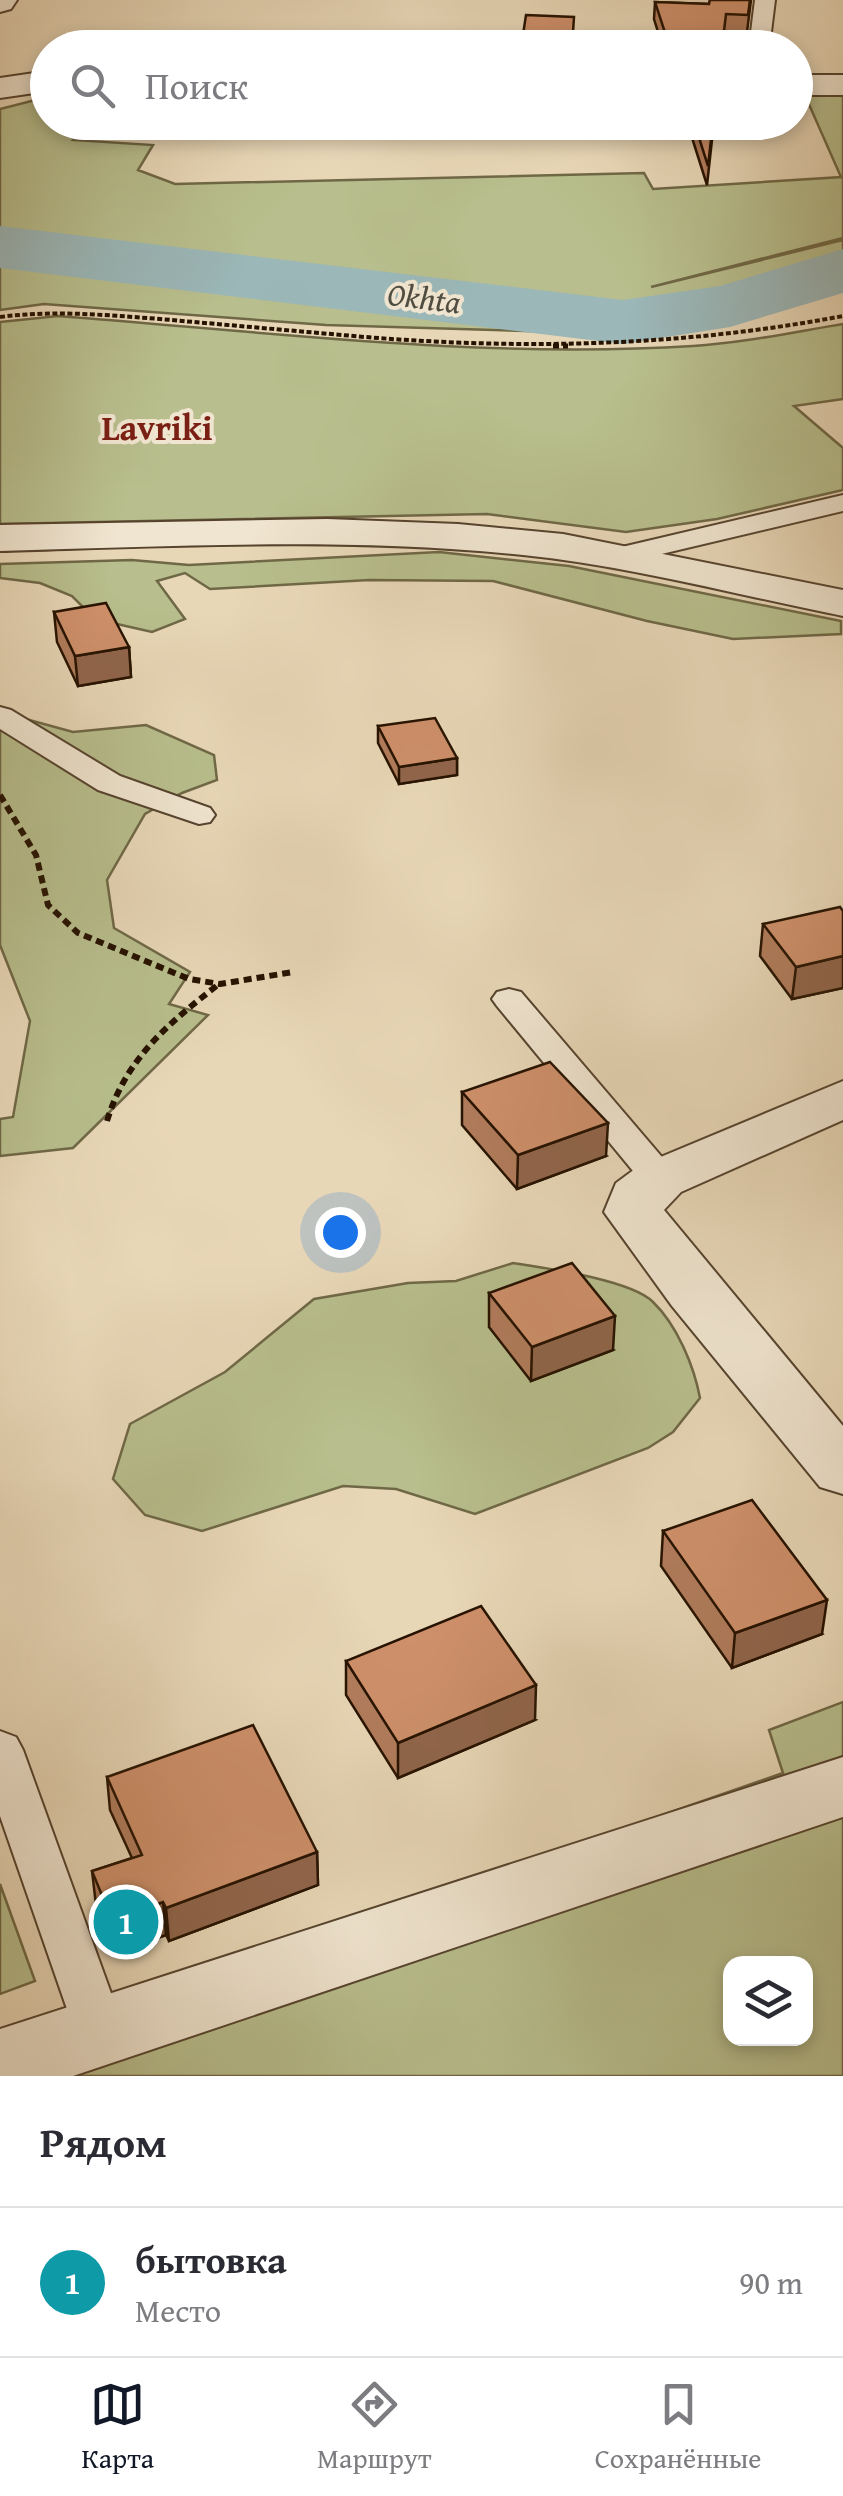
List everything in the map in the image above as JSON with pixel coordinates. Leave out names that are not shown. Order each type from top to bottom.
[{"type":"street","points":[[2,82],[30,81]]},
{"type":"street","points":[[813,85],[843,85]]},
{"type":"street","points":[[0,538],[193,532],[412,534],[526,542],[843,603]]},
{"type":"street","points":[[843,1099],[660,1179],[637,1196],[634,1212],[694,1292],[843,1470]]},
{"type":"street","points":[[0,2065],[843,1787]]},
{"type":"lane","points":[[762,30],[764,0]]},
{"type":"lane","points":[[615,557],[843,503]]},
{"type":"lane","points":[[0,716],[109,783],[200,815]]},
{"type":"lane","points":[[509,999],[660,1179]]},
{"type":"lane","points":[[0,1750],[100,2032]]},
{"type":"path","points":[[0,317],[36,312],[86,313],[496,343],[610,343],[746,332],[843,316]]},
{"type":"path","points":[[0,795],[36,855],[48,905],[78,933],[188,979],[220,984],[293,972]]},
{"type":"path","points":[[107,1121],[115,1086],[156,1033],[220,984]]},
{"type":"green space","points":[[813,93],[843,93],[843,238],[651,287],[843,240],[843,283],[722,320],[628,334],[326,325],[44,304],[0,310],[0,109],[30,101],[30,140],[153,145],[138,170],[175,184],[644,173],[653,189],[841,177],[813,113]]},
{"type":"green space","points":[[58,316],[375,342],[534,349],[712,345],[843,324],[843,399],[794,406],[843,448],[843,490],[717,519],[626,532],[487,514],[0,524],[0,322]]},
{"type":"green space","points":[[439,552],[569,566],[841,621],[841,634],[733,639],[493,581],[369,580],[210,589],[185,573],[157,581],[185,619],[152,632],[95,619],[72,596],[40,583],[0,578],[0,564],[132,560],[189,565]]},
{"type":"green space","points":[[0,712],[73,732],[146,725],[214,755],[217,780],[182,793],[145,814],[107,880],[114,928],[190,972],[169,1004],[208,1015],[73,1148],[0,1156],[0,1119],[13,1117],[30,1021],[0,945]]},
{"type":"green space","points":[[513,1263],[607,1281],[653,1302],[670,1322],[683,1347],[700,1398],[673,1432],[648,1448],[475,1514],[396,1489],[343,1486],[202,1531],[145,1515],[113,1479],[130,1424],[225,1372],[314,1299],[408,1283],[456,1281]]},
{"type":"green space","points":[[843,1702],[843,2076],[0,2076],[103,2010],[783,1773],[769,1730]]},
{"type":"green space","points":[[0,1884],[35,1981],[0,1994]]},
{"type":"building","points":[[710,0],[750,0],[748,15],[726,14],[724,30],[664,30],[655,2],[709,4]]},
{"type":"building","points":[[526,15],[574,17],[573,30],[524,30]]},
{"type":"building","points":[[700,140],[711,140],[708,166]]},
{"type":"building","points":[[106,603],[129,647],[75,656],[54,612]]},
{"type":"building","points":[[435,718],[457,758],[399,767],[378,726]]},
{"type":"building","points":[[840,907],[843,956],[796,967],[763,924]]},
{"type":"building","points":[[550,1062],[608,1123],[518,1155],[462,1092]]},
{"type":"building","points":[[572,1263],[615,1316],[532,1347],[489,1293]]},
{"type":"building","points":[[752,1500],[827,1600],[735,1633],[663,1531]]},
{"type":"building","points":[[481,1606],[536,1685],[398,1743],[346,1661]]},
{"type":"building","points":[[253,1725],[317,1852],[166,1908],[163,1902],[112,1920],[92,1871],[142,1855],[107,1777]]},
{"type":"waterway","name":"Okhta","points":[[0,247],[623,322],[730,306],[843,270]]},
{"type":"place","name":"бытовка","points":[[126,1922]]},
{"type":"district","name":"Lavriki","points":[[157,428]]}]
